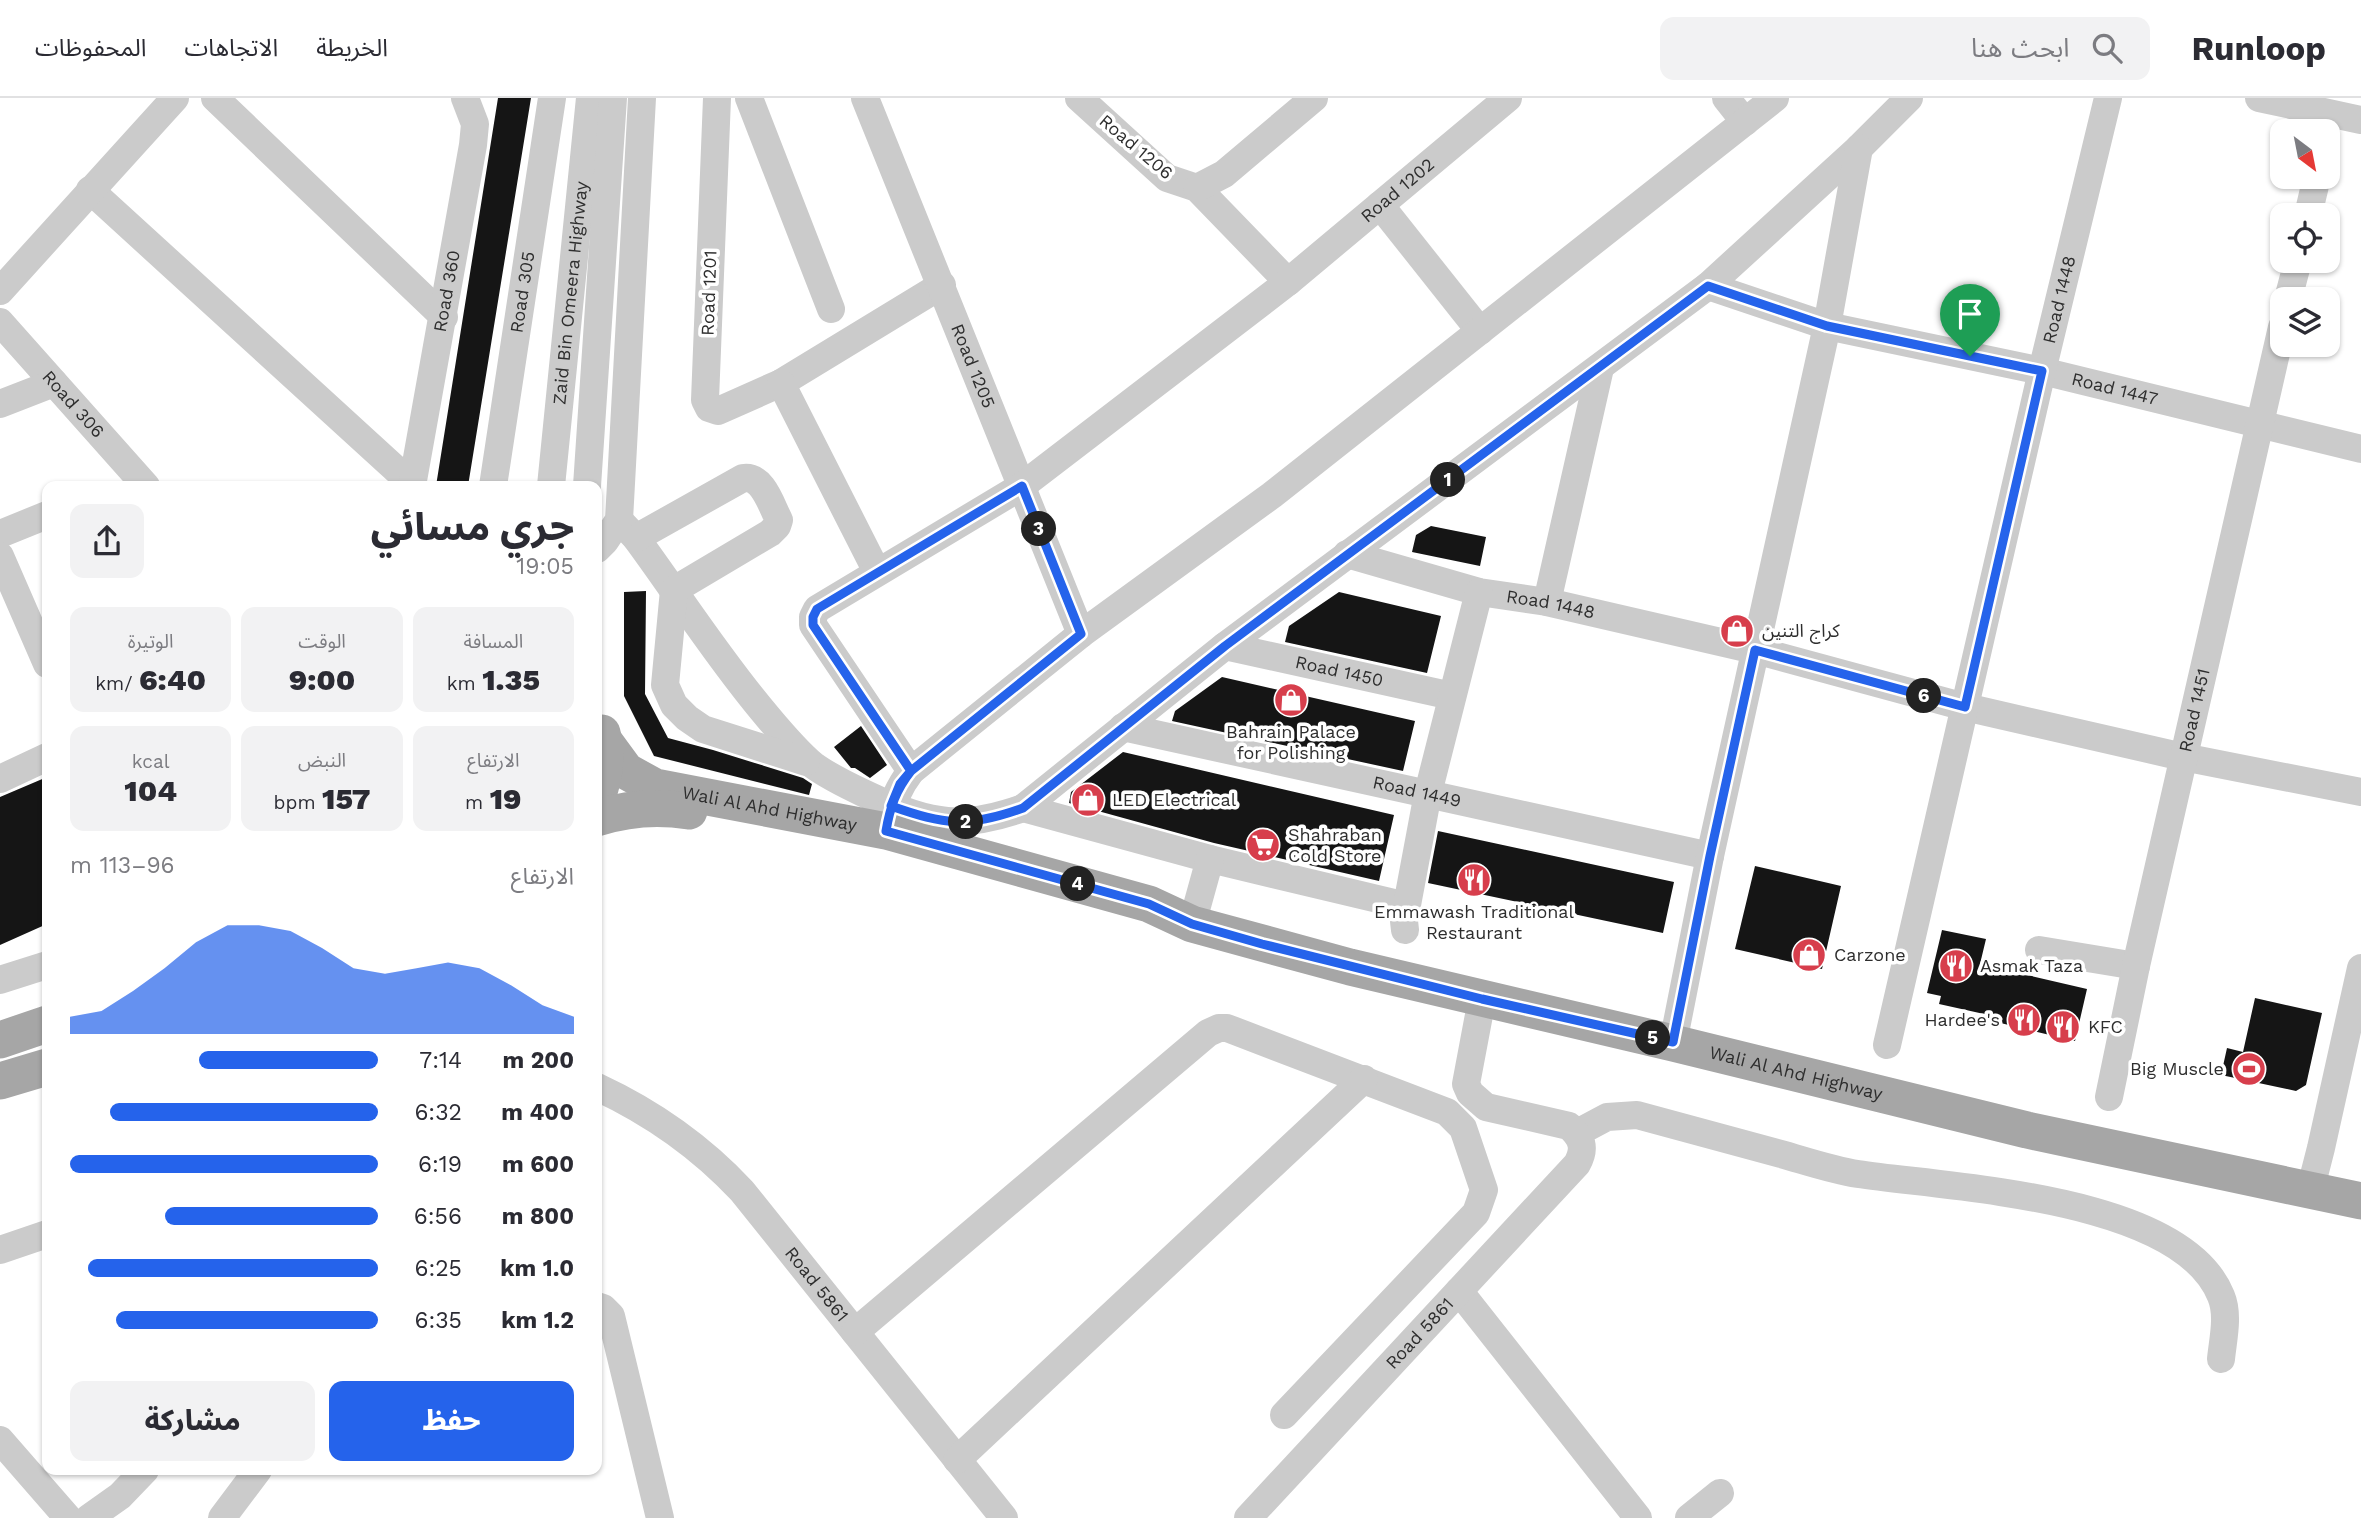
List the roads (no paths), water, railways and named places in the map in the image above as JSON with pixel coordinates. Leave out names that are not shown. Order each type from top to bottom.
[{"type":"main road","name":"Wali Al Ahd Highway","points":[[602,732],[626,771],[655,787],[888,818],[1149,904],[1192,924],[1350,967],[1673,1042],[2027,1130],[2361,1201]]},
{"type":"main road","points":[[602,737],[606,754],[602,783]]},
{"type":"main road","name":"Wali Al Ahd Highway","points":[[602,817],[632,810],[666,808],[797,828],[898,851],[1140,917],[1192,924]]},
{"type":"main road","points":[[0,1040],[42,1026]]},
{"type":"main road","points":[[0,1081],[42,1068]]},
{"type":"street","points":[[0,291],[174,98]]},
{"type":"street","points":[[215,98],[444,317]]},
{"type":"street","name":"Road 360","points":[[413,481],[474,145],[475,124],[465,98]]},
{"type":"street","name":"Road 305","points":[[494,481],[552,98]]},
{"type":"street","name":"Zaid Bin Omeera Highway","points":[[552,481],[590,98]]},
{"type":"street","name":"Zaid Bin Omeera Highway","points":[[587,481],[613,98]]},
{"type":"street","points":[[642,98],[628,344],[627,529],[742,686],[812,764],[848,786],[888,818],[967,822],[996,818],[1023,808],[1225,646],[1708,286],[1909,98]]},
{"type":"street","name":"Road 1201","points":[[717,98],[705,400],[709,408],[718,411],[781,383],[942,285]]},
{"type":"street","points":[[750,98],[831,309]]},
{"type":"street","name":"Road 1205","points":[[865,98],[1081,634]]},
{"type":"street","name":"Road 1206","points":[[1079,98],[1167,178],[1197,188]]},
{"type":"street","points":[[1288,282],[1197,188],[1224,174],[1314,98]]},
{"type":"street","name":"Road 1202","points":[[1022,486],[1288,282],[1508,98]]},
{"type":"street","points":[[1727,98],[1745,122]]},
{"type":"street","points":[[888,818],[900,784],[911,771],[1081,634],[1272,495],[1775,98]]},
{"type":"street","name":"Road 1448","points":[[1887,1045],[2042,371],[2108,98]]},
{"type":"street","points":[[2259,98],[2361,120]]},
{"type":"street","points":[[1673,1042],[1710,856],[1827,326],[1858,148]]},
{"type":"street","points":[[90,190],[408,481]]},
{"type":"street","points":[[1380,205],[1480,331]]},
{"type":"street","name":"Road 1447","points":[[1708,286],[1827,326],[2042,371],[2361,449]]},
{"type":"street","name":"Road 306","points":[[0,322],[54,383],[133,481]]},
{"type":"street","points":[[598,343],[628,344]]},
{"type":"street","name":"Road 1451","points":[[2109,1097],[2136,966],[2275,357]]},
{"type":"street","points":[[1547,602],[1600,368]]},
{"type":"street","points":[[0,404],[54,383]]},
{"type":"street","points":[[781,383],[877,572]]},
{"type":"street","points":[[602,544],[627,529],[743,478],[751,477],[759,481],[779,520],[777,526],[770,533],[674,590]]},
{"type":"street","points":[[911,771],[813,625],[813,617],[817,609],[1022,486]]},
{"type":"street","points":[[0,534],[42,517]]},
{"type":"street","name":"Road 1448","points":[[1347,554],[1479,592],[1547,602],[1755,650],[1965,707],[2183,757],[2361,792]]},
{"type":"street","points":[[0,556],[42,653]]},
{"type":"street","points":[[674,590],[665,685],[674,705],[703,729],[812,764]]},
{"type":"street","points":[[1023,808],[1210,859],[1406,918],[1428,793],[1479,592]]},
{"type":"street","name":"Road 1450","points":[[1225,646],[1452,696]]},
{"type":"street","name":"Road 1449","points":[[1123,727],[1710,856]]},
{"type":"street","points":[[3,771],[42,759]]},
{"type":"street","points":[[1192,924],[1210,859]]},
{"type":"street","points":[[2039,950],[2136,966]]},
{"type":"street","points":[[0,980],[42,967]]},
{"type":"street","points":[[2310,1191],[2361,968]]},
{"type":"street","points":[[1482,999],[1466,1084],[1470,1093],[1486,1107],[1569,1126],[1580,1138],[1607,1117],[1637,1115],[1856,1174],[2038,1199],[2148,1230],[2171,1241],[2195,1258],[2212,1278],[2222,1298],[2225,1317],[2221,1359]]},
{"type":"street","points":[[855,1332],[1209,1032],[1227,1028],[1447,1112],[1463,1128],[1484,1191],[1476,1213],[1284,1415]]},
{"type":"street","points":[[957,1460],[1364,1079]]},
{"type":"street","name":"Road 5861","points":[[602,1089],[631,1103],[674,1130],[721,1169],[742,1191],[1004,1518]]},
{"type":"street","name":"Road 5861","points":[[1248,1518],[1577,1164],[1582,1154],[1580,1138]]},
{"type":"street","points":[[0,1250],[42,1240]]},
{"type":"street","points":[[1459,1291],[1638,1518]]},
{"type":"street","points":[[602,1308],[611,1316],[660,1518]]},
{"type":"street","points":[[0,1440],[68,1518]]},
{"type":"street","points":[[89,1518],[120,1496],[140,1475]]},
{"type":"street","points":[[222,1518],[254,1475]]},
{"type":"street","points":[[1689,1518],[1720,1493]]},
{"type":"place","name":"كراج التنين","points":[[1737,631]]},
{"type":"place","name":"Bahrain Palace for Polishing","points":[[1291,700]]},
{"type":"place","name":"LED Electrical","points":[[1088,800]]},
{"type":"place","name":"Shahraban Cold Store","points":[[1263,845]]},
{"type":"place","name":"Emmawash Traditional Restaurant","points":[[1474,880]]},
{"type":"place","name":"Carzone","points":[[1809,955]]},
{"type":"place","name":"Asmak Taza","points":[[1956,966]]},
{"type":"place","name":"Hardee's","points":[[2024,1020]]},
{"type":"place","name":"KFC","points":[[2063,1027]]},
{"type":"place","name":"Big Muscle","points":[[2249,1069]]}]
